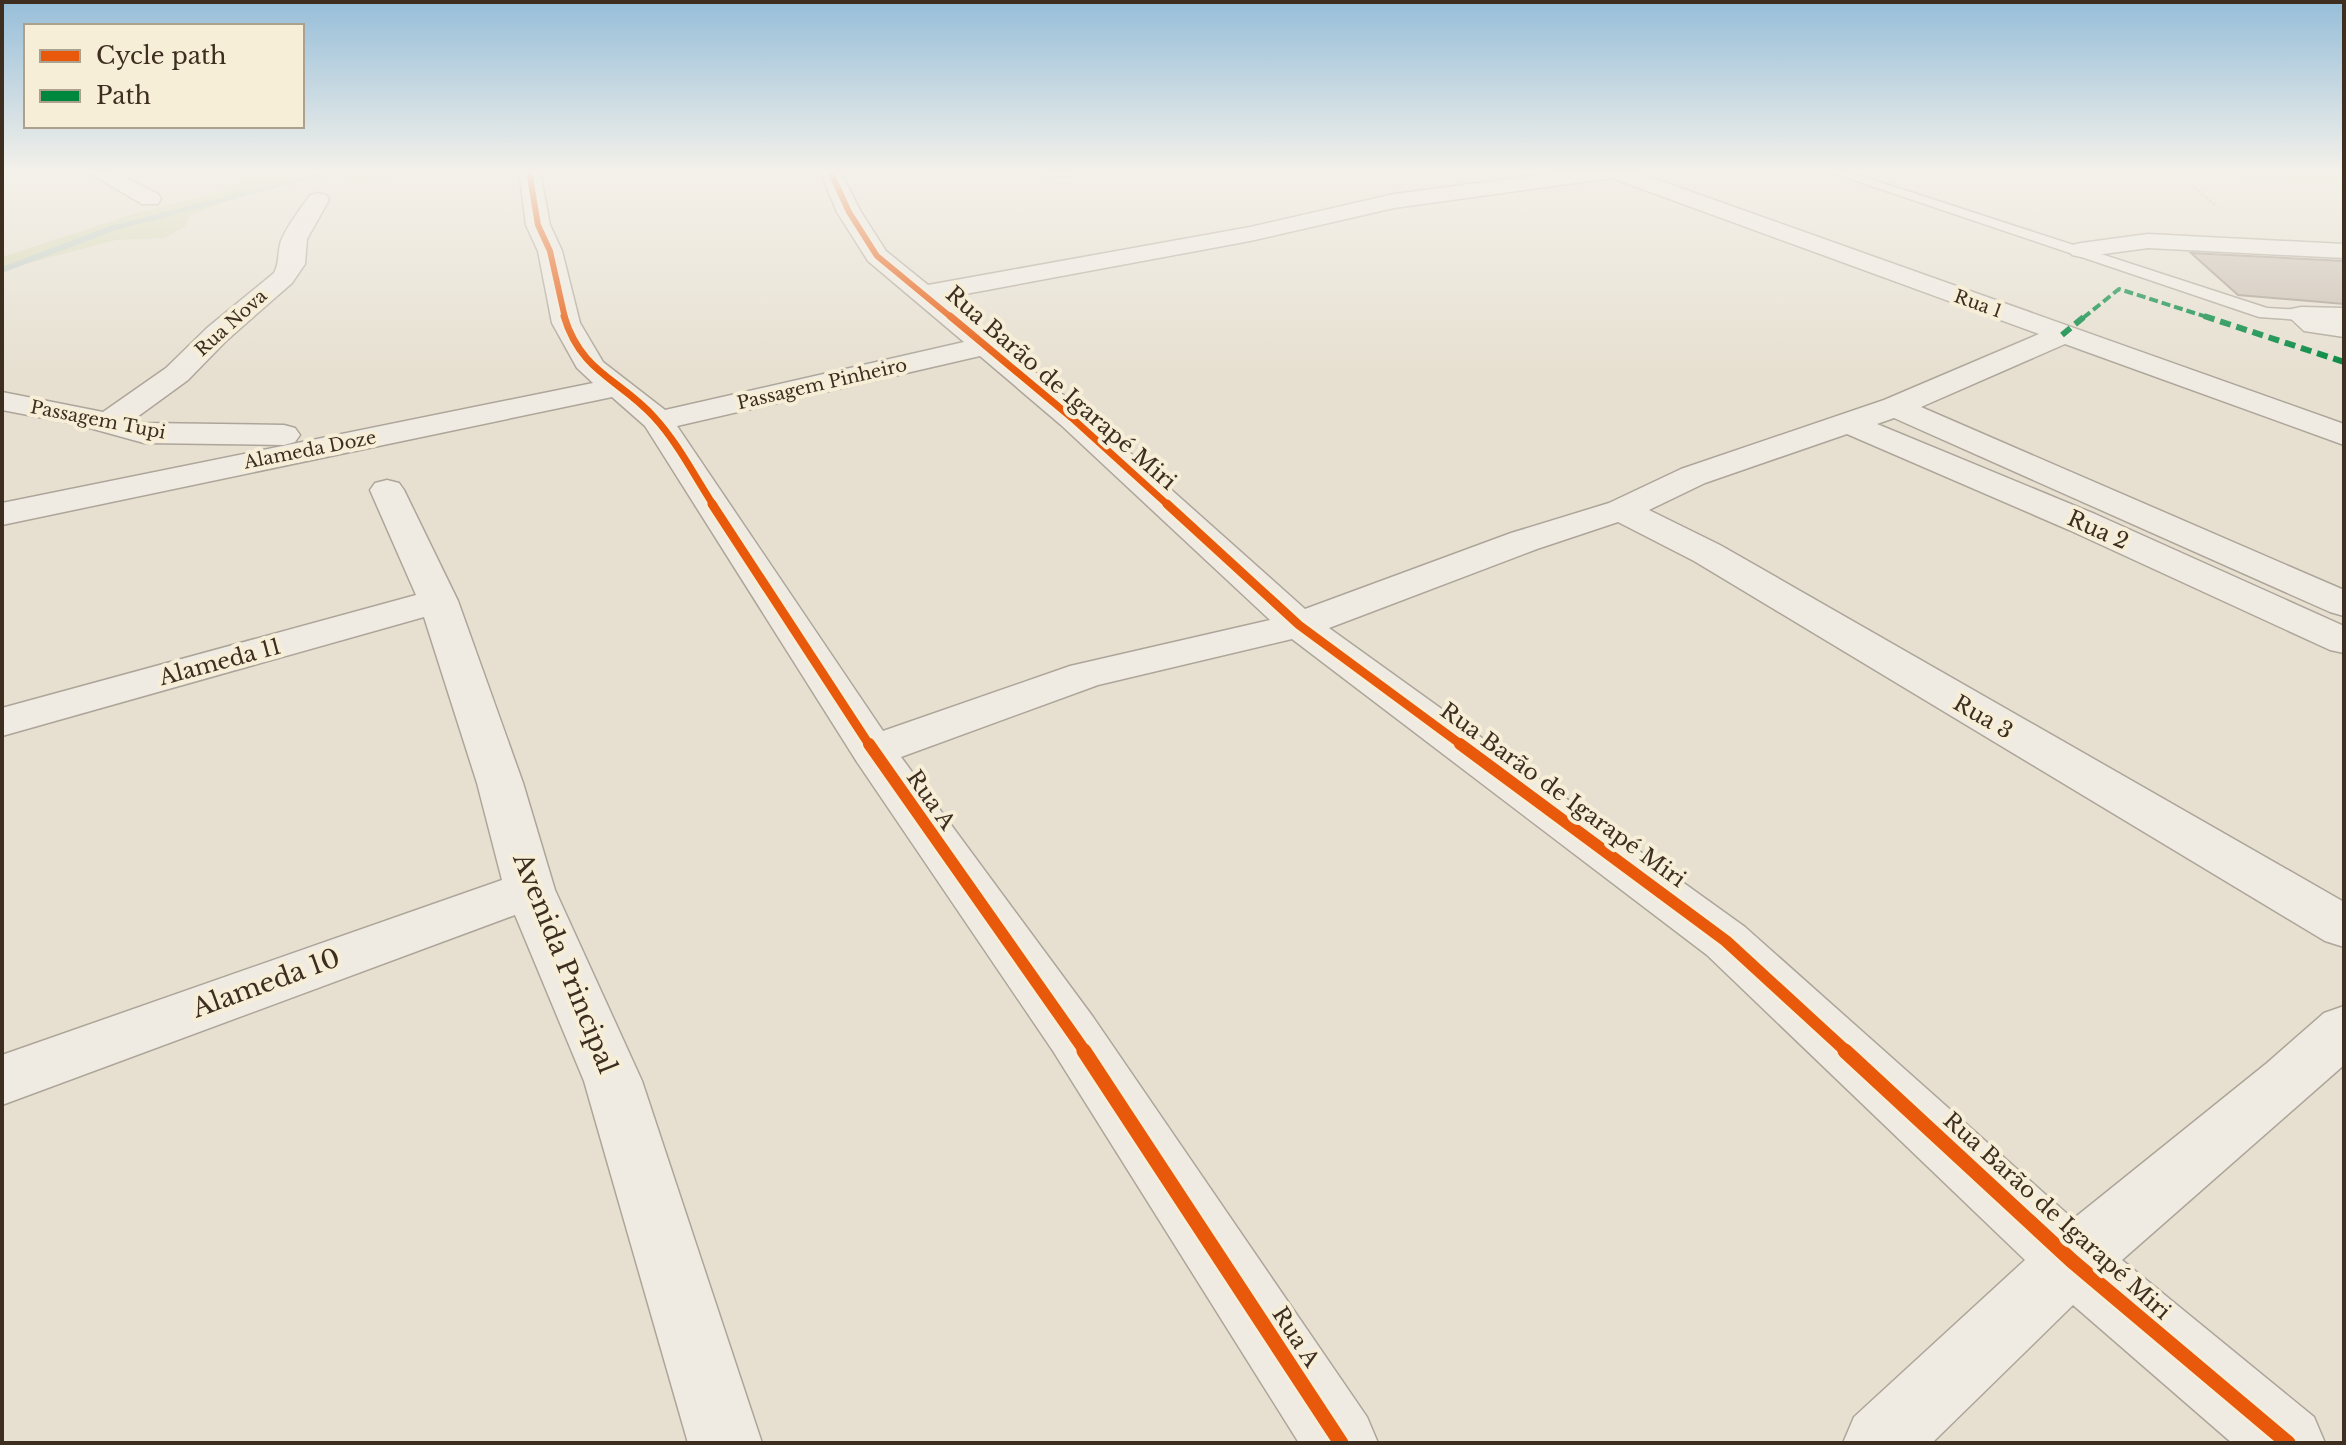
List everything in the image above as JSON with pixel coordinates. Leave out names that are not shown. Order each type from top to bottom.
[{"type":"street","name":"Rua Nova","points":[[110,422],[177,374],[217,334],[283,278],[292,264],[289,254],[294,238]]},
{"type":"street","name":"Rua A","points":[[544,238],[550,251],[566,323],[592,368],[645,407],[658,421],[873,751],[1073,1034],[1341,1443]]},
{"type":"street","name":"Rua Barão de Igarapé Miri","points":[[866,238],[877,256],[1072,418],[1299,625],[1726,941],[2072,1261],[2288,1443]]},
{"type":"street","points":[[921,294],[1226,238]]},
{"type":"street","name":"Rua 1","points":[[1798,238],[2344,435]]},
{"type":"street","points":[[2081,250],[2148,241],[2344,251]]},
{"type":"street","points":[[2292,249],[2329,274]]},
{"type":"street","points":[[2301,315],[2344,316]]},
{"type":"street","points":[[2301,315],[2314,325],[2344,329]]},
{"type":"street","points":[[873,751],[1085,675],[1299,625],[1524,541],[1621,510],[1693,476],[1895,407],[2062,335]]},
{"type":"street","name":"Passagem Pinheiro","points":[[658,421],[985,346]]},
{"type":"street","name":"Alameda Doze","points":[[2,514],[618,387]]},
{"type":"street","name":"Passagem Tupi","points":[[2,401],[110,422],[144,433],[284,435],[339,443]]},
{"type":"street","name":"Rua 2","points":[[1895,407],[2344,604]]},
{"type":"street","name":"Rua 2","points":[[1850,424],[2082,522],[2344,641]]},
{"type":"street","name":"Avenida Principal","points":[[387,490],[438,601],[500,783],[530,890],[613,1081],[715,1439]]},
{"type":"street","name":"Rua 3","points":[[1621,510],[1707,553],[2344,927]]},
{"type":"street","name":"Alameda 11","points":[[2,722],[438,601]]},
{"type":"street","name":"Alameda 10","points":[[2,1080],[530,890]]},
{"type":"street","points":[[1880,1443],[2072,1261],[2288,1081],[2344,1029]]},
{"type":"lane","points":[[2045,238],[2265,313],[2301,315]]},
{"type":"green space","points":[[59,238],[154,238],[116,240],[2,270],[2,257]]},
{"type":"building","points":[[2191,253],[2344,261],[2344,304],[2238,295]]},
{"type":"waterway","points":[[2,270],[85,238]]},
{"type":"marked path","points":[[2062,335],[2119,289],[2344,362]]},
{"type":"cycle path","points":[[544,238],[550,251],[566,323],[592,368],[645,407],[658,421],[873,751],[1073,1034],[1341,1443]]},
{"type":"cycle path","points":[[866,238],[877,256],[1072,418],[1299,625],[1726,941],[2072,1261],[2288,1443]]}]
